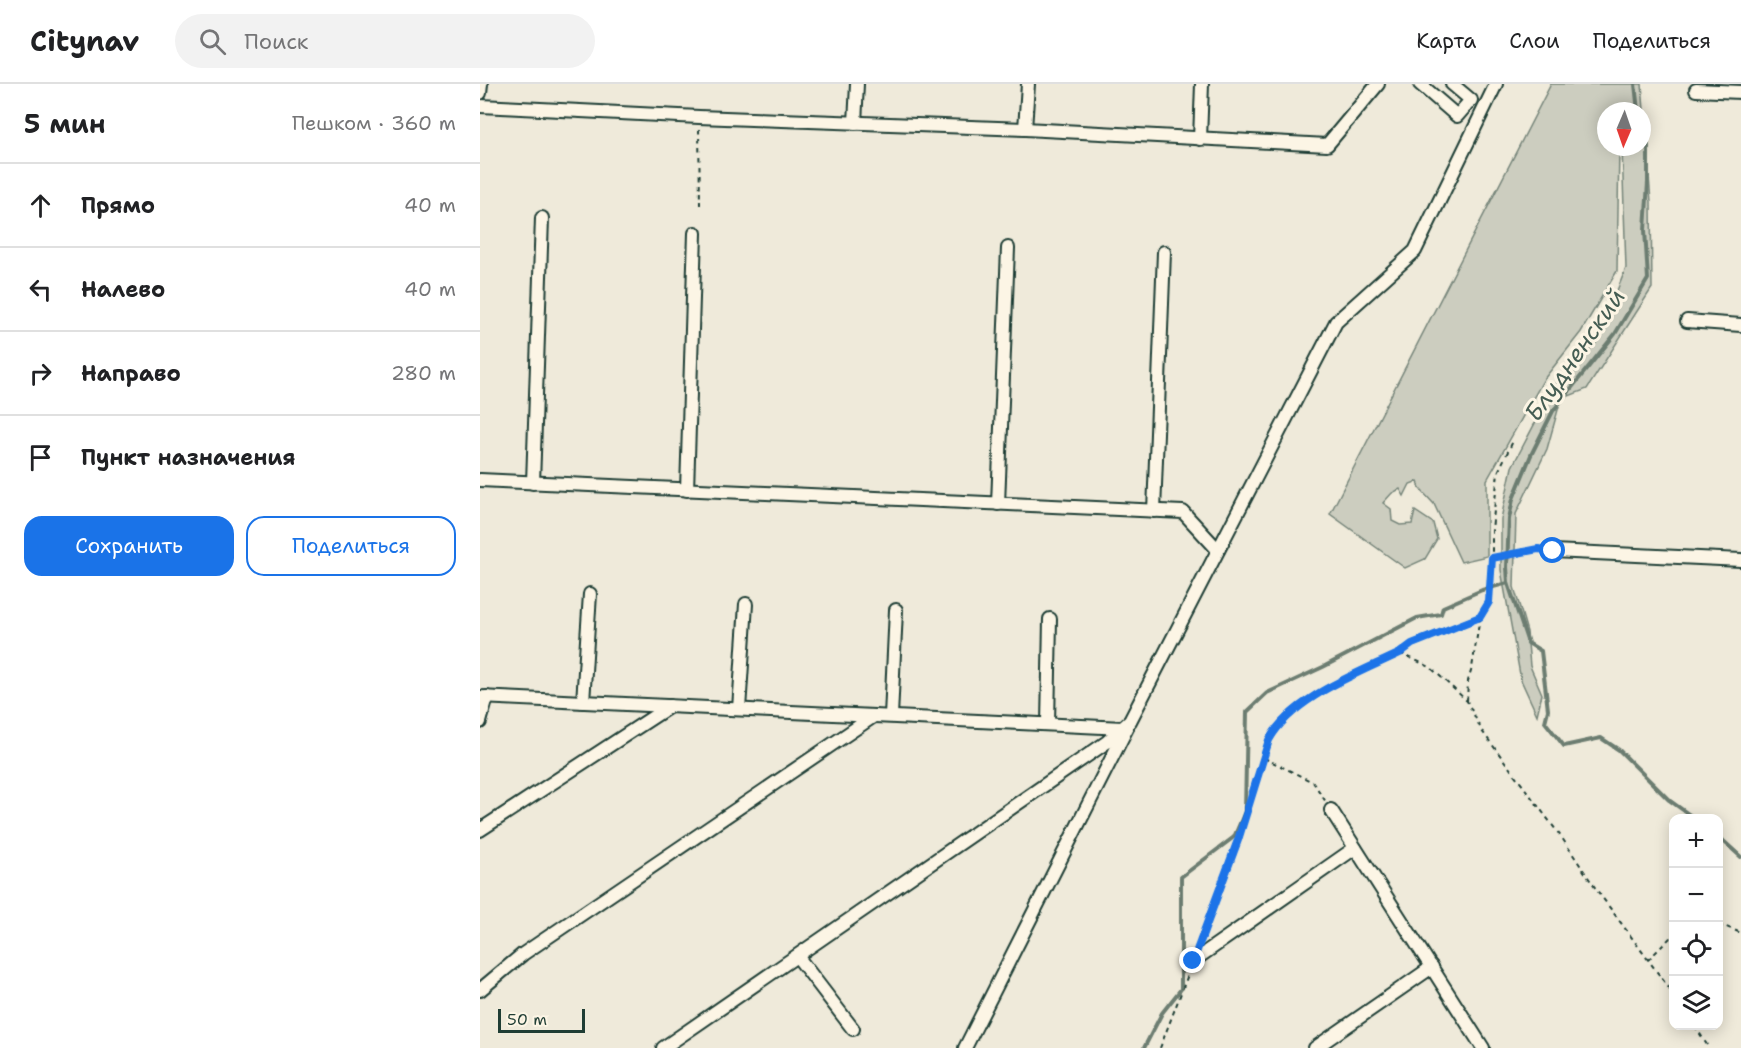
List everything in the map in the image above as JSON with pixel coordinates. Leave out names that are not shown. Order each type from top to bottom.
[{"type":"street","points":[[480,93],[481,84]]},
{"type":"street","points":[[855,123],[857,84]]},
{"type":"street","points":[[1025,129],[1028,84]]},
{"type":"street","points":[[1200,139],[1202,84]]},
{"type":"street","points":[[480,106],[1025,129],[1327,145],[1378,84]]},
{"type":"street","points":[[1420,84],[1457,116],[1471,100],[1452,84]]},
{"type":"street","points":[[965,1048],[1127,724],[1336,322],[1415,251],[1496,84]]},
{"type":"street","points":[[1696,90],[1741,92]]},
{"type":"street","points":[[533,483],[542,218]]},
{"type":"street","points":[[687,490],[695,233]]},
{"type":"street","points":[[998,504],[1008,248]]},
{"type":"street","points":[[1154,511],[1164,252]]},
{"type":"street","points":[[1686,321],[1741,325]]},
{"type":"street","points":[[480,480],[1183,512],[1218,550]]},
{"type":"street","points":[[1553,551],[1741,560]]},
{"type":"street","points":[[583,702],[590,594]]},
{"type":"street","points":[[739,709],[746,604]]},
{"type":"street","points":[[891,716],[896,610]]},
{"type":"street","points":[[1048,724],[1050,619]]},
{"type":"street","points":[[480,722],[483,697],[1048,724],[1127,724]]},
{"type":"street","points":[[480,830],[670,706]]},
{"type":"street","points":[[480,990],[523,954],[874,716]]},
{"type":"street","points":[[669,1047],[1107,742],[1127,724]]},
{"type":"street","points":[[1331,810],[1484,1048]]},
{"type":"street","points":[[1193,961],[1355,848]]},
{"type":"street","points":[[797,956],[853,1029]]},
{"type":"street","points":[[1315,1048],[1432,967]]},
{"type":"path","points":[[699,117],[700,205]]},
{"type":"path","points":[[1467,701],[1468,681],[1474,659],[1480,617],[1489,602],[1492,530],[1498,472],[1514,440]]},
{"type":"path","points":[[1492,558],[1538,549],[1553,551]]},
{"type":"path","points":[[1199,942],[1238,840],[1274,730],[1288,716],[1317,695],[1400,653],[1412,644],[1480,617]]},
{"type":"path","points":[[1400,653],[1430,667],[1467,701],[1482,731],[1562,838],[1596,889],[1669,988]]},
{"type":"path","points":[[1264,758],[1313,782],[1331,810]]},
{"type":"path","points":[[1723,926],[1741,933]]},
{"type":"path","points":[[1648,960],[1669,940]]},
{"type":"path","points":[[1160,1048],[1193,961]]},
{"type":"path","points":[[1698,1030],[1709,1048]]},
{"type":"shaded area","points":[[1551,84],[1642,84],[1643,102],[1597,102],[1597,156],[1619,156],[1617,271],[1581,332],[1544,379],[1487,480],[1487,556],[1461,562],[1434,504],[1420,489],[1418,481],[1410,484],[1404,496],[1400,489],[1392,493],[1383,503],[1391,509],[1392,521],[1400,525],[1412,524],[1415,511],[1433,523],[1437,539],[1425,559],[1405,568],[1330,514]]},
{"type":"shaded area","points":[[1622,156],[1647,156],[1651,202],[1652,288],[1587,389],[1561,399],[1547,449],[1516,514],[1514,587],[1527,632],[1530,666],[1542,694],[1537,715],[1521,680],[1501,570],[1501,519],[1512,467],[1555,385],[1596,343],[1626,268]]},
{"type":"waterway","name":"Блудненский","points":[[1635,84],[1637,102]]},
{"type":"waterway","name":"Блудненский","points":[[1648,156],[1645,230],[1648,279],[1615,334],[1553,411],[1531,455],[1513,499],[1509,519],[1507,567],[1508,583],[1528,643],[1541,651],[1548,710],[1545,722],[1564,746],[1601,738],[1619,750],[1669,800],[1688,814]]},
{"type":"waterway","points":[[1144,1048],[1162,1013],[1181,989],[1181,877],[1234,837],[1245,812],[1247,712],[1267,693],[1417,618],[1441,614],[1443,607],[1482,590],[1508,583]]},
{"type":"waterway","name":"Блудненский","points":[[1723,841],[1741,857]]},
{"type":"route","points":[[1193,961],[1238,840],[1274,730],[1288,716],[1317,695],[1400,653],[1412,644],[1480,617],[1489,602],[1492,558],[1538,549],[1553,551]]}]
